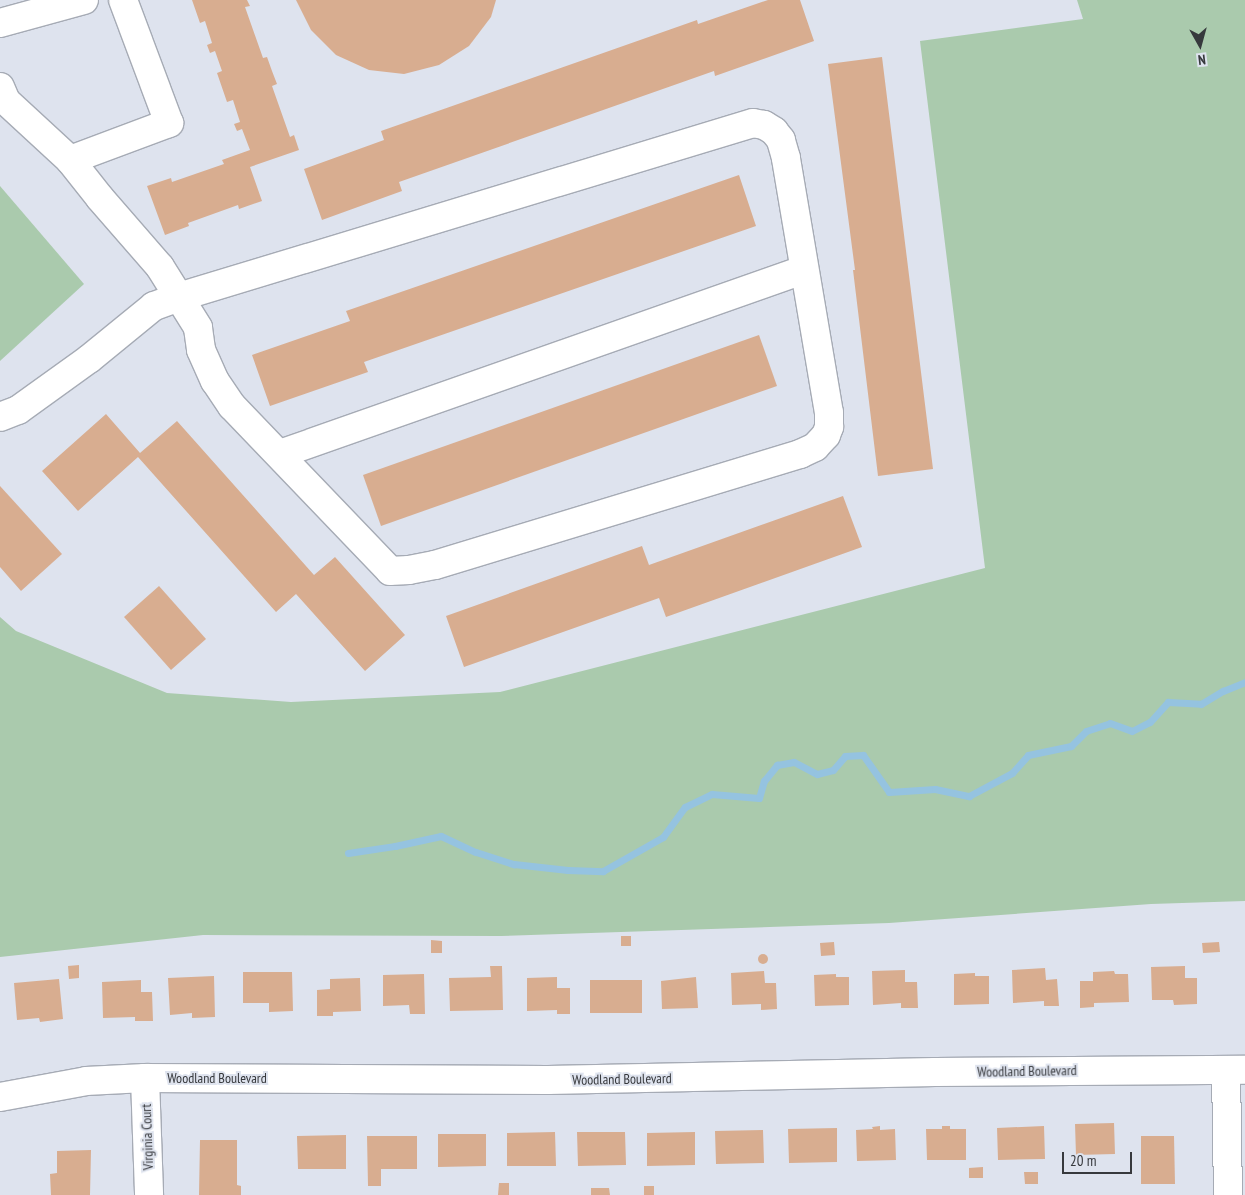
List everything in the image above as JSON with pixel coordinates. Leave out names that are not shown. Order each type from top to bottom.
[{"type":"street","points":[[0,23],[84,0]]},
{"type":"street","points":[[70,160],[169,123],[123,0]]},
{"type":"street","points":[[0,417],[18,410],[89,359],[143,313],[154,306],[179,297],[753,123],[764,125],[774,131],[781,140],[786,158],[829,413],[829,427],[826,435],[815,447],[800,454],[435,564],[390,571],[232,406],[215,381],[201,350],[198,328],[179,297],[160,268],[70,160],[2,97]]},
{"type":"street","points":[[280,454],[804,270]]},
{"type":"street","points":[[1228,1195],[1236,1070]]},
{"type":"street","name":"Woodland Boulevard","points":[[0,1097],[86,1081],[144,1078],[548,1080],[925,1072],[1236,1070]]},
{"type":"street","name":"Virginia Court","points":[[144,1078],[149,1195]]},
{"type":"green space","points":[[1077,0],[1245,0],[1245,901],[1151,904],[889,923],[501,936],[203,935],[0,957],[0,617],[16,631],[167,693],[291,702],[500,692],[985,568],[920,41],[1083,19]]},
{"type":"green space","points":[[0,186],[84,284],[0,361]]},
{"type":"building","points":[[192,0],[247,0],[250,6],[245,7],[263,58],[267,57],[277,84],[272,86],[290,137],[294,135],[299,150],[250,167],[262,201],[239,209],[238,205],[188,223],[189,226],[165,235],[147,186],[171,178],[172,182],[224,164],[222,160],[250,150],[242,129],[237,131],[234,124],[240,122],[233,100],[227,102],[217,73],[222,71],[215,51],[210,53],[207,45],[212,43],[205,21],[200,23]]},
{"type":"building","points":[[296,0],[496,0],[491,17],[469,46],[439,65],[404,74],[369,70],[336,55],[311,30]]},
{"type":"building","points":[[768,0],[800,0],[814,41],[715,76],[714,71],[399,182],[402,191],[322,220],[304,169],[384,140],[381,131],[697,20],[698,24]]},
{"type":"building","points":[[882,57],[933,469],[878,476],[853,270],[855,270],[828,64]]},
{"type":"building","points":[[739,175],[756,226],[364,362],[368,372],[270,406],[252,355],[350,321],[346,311]]},
{"type":"building","points":[[759,335],[777,386],[381,526],[363,475]]},
{"type":"building","points":[[106,414],[140,453],[177,421],[314,575],[335,557],[405,635],[365,671],[296,594],[276,612],[138,457],[78,511],[42,471]]},
{"type":"building","points":[[0,486],[62,554],[21,591],[0,567]]},
{"type":"building","points":[[843,496],[862,547],[666,617],[659,598],[464,667],[446,616],[642,546],[649,565]]},
{"type":"building","points":[[159,586],[206,639],[171,670],[124,617]]},
{"type":"building","points":[[621,936],[631,936],[631,946],[621,946]]},
{"type":"building","points":[[431,940],[442,941],[442,953],[431,953]]},
{"type":"building","points":[[834,942],[835,955],[821,956],[820,943]]},
{"type":"building","points":[[1219,942],[1220,952],[1203,953],[1202,943]]},
{"type":"building","points":[[761,954],[765,954],[768,959],[767,963],[761,964],[758,961],[758,957]]},
{"type":"building","points":[[79,965],[79,978],[69,979],[68,966]]},
{"type":"building","points":[[490,966],[502,966],[503,1010],[450,1011],[449,978],[491,977]]},
{"type":"building","points":[[1185,966],[1185,978],[1197,978],[1197,1004],[1174,1005],[1173,1000],[1152,1000],[1151,967]]},
{"type":"building","points":[[1045,968],[1046,980],[1057,979],[1059,1006],[1044,1006],[1044,1001],[1013,1003],[1012,970]]},
{"type":"building","points":[[905,970],[905,982],[917,982],[918,1008],[901,1008],[901,1003],[873,1005],[872,971]]},
{"type":"building","points":[[764,971],[765,983],[776,983],[777,1009],[761,1010],[761,1004],[732,1005],[731,973]]},
{"type":"building","points":[[1114,971],[1115,974],[1128,974],[1129,1002],[1094,1003],[1094,1007],[1080,1008],[1080,981],[1093,981],[1093,972]]},
{"type":"building","points":[[243,972],[292,972],[293,1011],[269,1012],[269,1003],[243,1003]]},
{"type":"building","points":[[975,973],[975,976],[989,976],[989,1004],[954,1005],[954,974]]},
{"type":"building","points":[[424,974],[425,1014],[410,1014],[409,1005],[383,1006],[383,975]]},
{"type":"building","points":[[836,974],[836,977],[849,977],[849,1005],[815,1006],[814,975]]},
{"type":"building","points":[[214,976],[215,1017],[192,1018],[192,1013],[170,1015],[168,978]]},
{"type":"building","points":[[557,977],[557,988],[570,988],[570,1014],[557,1014],[557,1010],[527,1011],[527,978]]},
{"type":"building","points":[[696,977],[698,1008],[662,1009],[661,981]]},
{"type":"building","points":[[360,978],[361,1011],[333,1012],[333,1016],[317,1016],[317,990],[330,989],[330,979]]},
{"type":"building","points":[[59,979],[63,1019],[40,1022],[39,1018],[17,1020],[14,983]]},
{"type":"building","points":[[141,980],[141,992],[152,992],[153,1021],[135,1021],[135,1017],[103,1018],[102,982]]},
{"type":"building","points":[[590,980],[642,980],[642,1013],[590,1013]]},
{"type":"building","points":[[1114,1123],[1115,1154],[1076,1155],[1075,1124]]},
{"type":"building","points":[[880,1126],[880,1130],[895,1129],[896,1160],[857,1161],[856,1130],[873,1129],[872,1127]]},
{"type":"building","points":[[942,1126],[950,1126],[950,1129],[966,1129],[966,1160],[927,1160],[926,1129],[942,1129]]},
{"type":"building","points":[[1044,1126],[1045,1159],[998,1160],[997,1128]]},
{"type":"building","points":[[837,1128],[837,1162],[789,1163],[788,1129]]},
{"type":"building","points":[[763,1130],[764,1163],[716,1164],[715,1131]]},
{"type":"building","points":[[555,1132],[556,1166],[507,1166],[507,1133]]},
{"type":"building","points":[[577,1132],[625,1132],[626,1165],[578,1166]]},
{"type":"building","points":[[695,1132],[695,1165],[647,1166],[647,1133]]},
{"type":"building","points":[[438,1134],[486,1134],[486,1166],[438,1167]]},
{"type":"building","points":[[346,1135],[346,1169],[298,1169],[297,1136]]},
{"type":"building","points":[[367,1136],[417,1136],[417,1169],[381,1169],[381,1186],[368,1186]]},
{"type":"building","points":[[1141,1136],[1174,1136],[1175,1184],[1141,1184]]},
{"type":"building","points":[[200,1140],[237,1140],[237,1185],[241,1186],[241,1195],[199,1195]]},
{"type":"building","points":[[91,1150],[90,1195],[51,1195],[50,1174],[57,1173],[57,1151]]},
{"type":"building","points":[[983,1167],[983,1178],[969,1178],[969,1168]]},
{"type":"building","points":[[1024,1172],[1038,1172],[1038,1184],[1025,1184]]},
{"type":"building","points":[[499,1183],[509,1183],[509,1195],[498,1195]]},
{"type":"building","points":[[644,1186],[654,1186],[654,1195],[644,1195]]},
{"type":"building","points":[[591,1188],[609,1188],[610,1195],[591,1195]]},
{"type":"waterway","points":[[348,853],[395,846],[441,836],[476,852],[514,864],[568,870],[603,871],[663,837],[685,807],[712,794],[759,798],[764,781],[777,765],[794,762],[817,774],[833,770],[845,756],[863,755],[889,792],[935,789],[969,796],[1012,773],[1028,755],[1071,746],[1086,731],[1110,723],[1132,731],[1150,722],[1168,702],[1201,704],[1223,691],[1245,682]]}]
